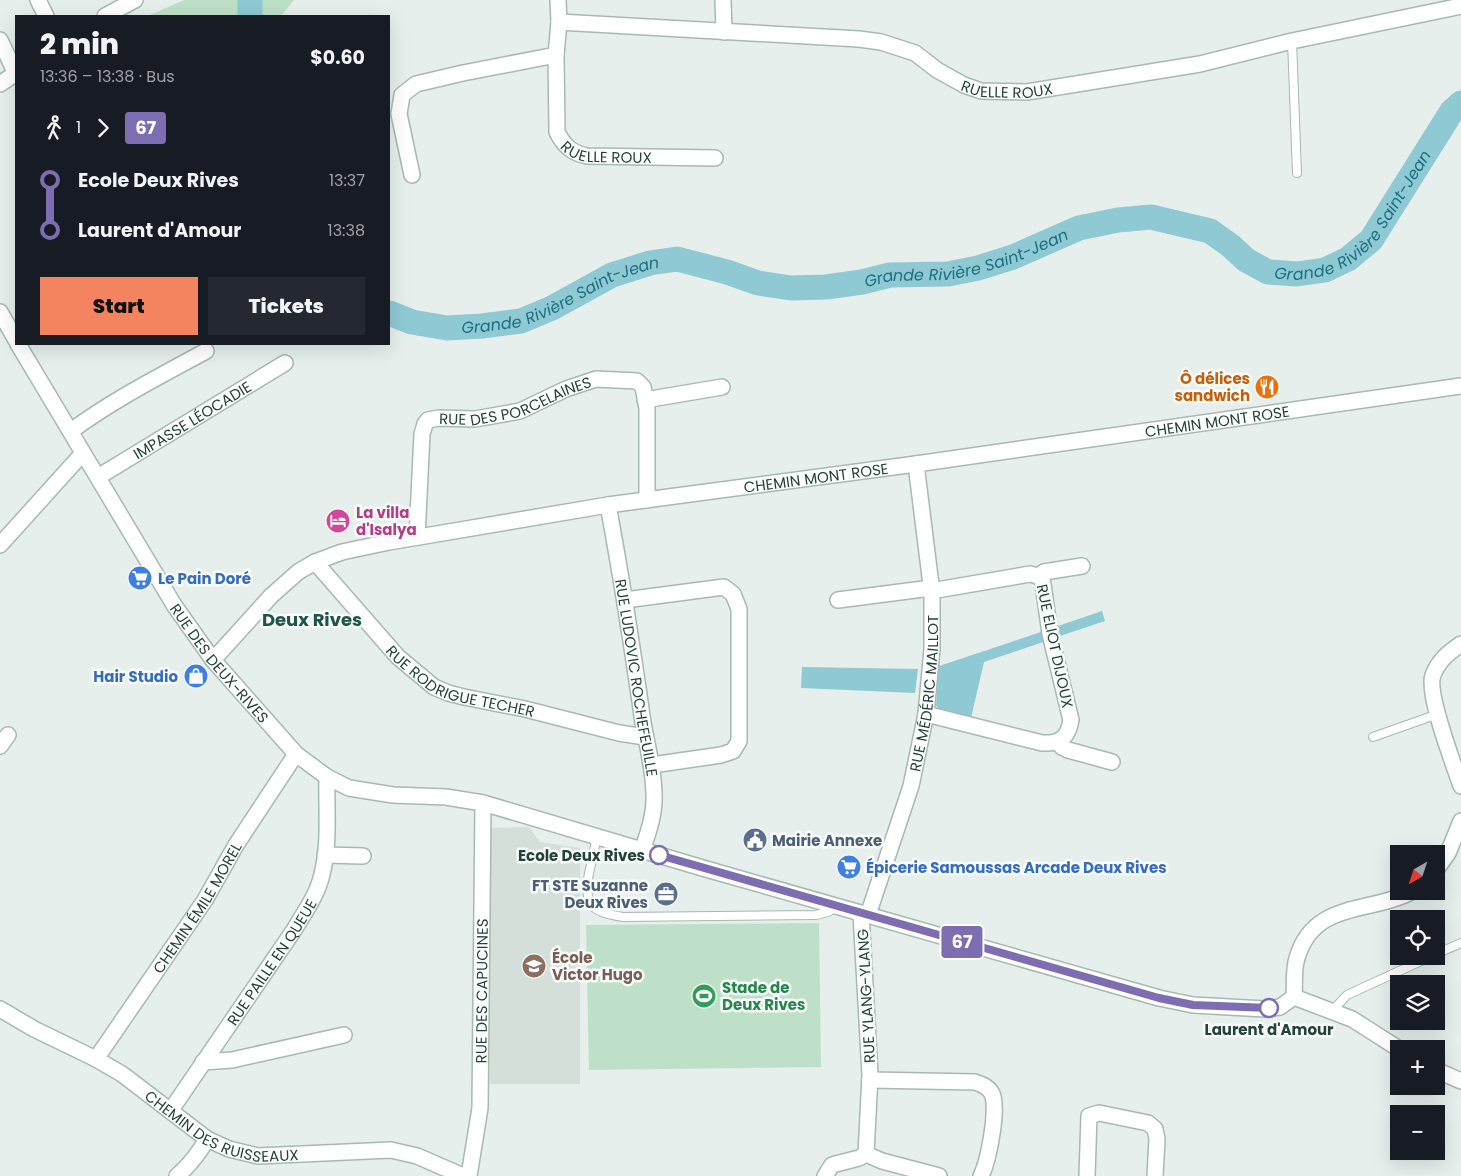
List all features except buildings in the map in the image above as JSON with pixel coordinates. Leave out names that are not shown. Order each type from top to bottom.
[{"type":"street","points":[[38,0],[46,15]]},
{"type":"street","points":[[106,15],[117,4],[135,0]]},
{"type":"street","name":"RUELLE ROUX","points":[[558,0],[559,22],[556,55],[557,132],[562,142],[578,154],[588,156],[715,158]]},
{"type":"street","points":[[724,0],[724,32]]},
{"type":"street","name":"RUELLE ROUX","points":[[559,22],[859,39],[881,42],[915,53],[943,74],[964,85],[981,90],[1027,92],[1200,64],[1292,41],[1461,6]]},
{"type":"street","points":[[0,40],[15,71]]},
{"type":"street","points":[[412,175],[399,114],[402,95],[416,84],[556,55]]},
{"type":"street","points":[[0,84],[15,74]]},
{"type":"street","points":[[0,312],[15,338]]},
{"type":"street","name":"RUE DES DEUX-RIVES","points":[[19,345],[174,605],[213,660],[296,754],[327,776],[350,788],[392,795],[446,797],[483,804],[1159,998],[1193,1005],[1265,1009],[1280,1007],[1294,997]]},
{"type":"street","points":[[71,431],[87,419],[149,382],[206,351]]},
{"type":"street","name":"IMPASSE LÉOCADIE","points":[[98,477],[285,363]]},
{"type":"street","name":"RUE DES PORCELAINES","points":[[417,537],[422,434],[428,420],[439,418],[475,420],[520,411],[566,389],[596,379],[638,380],[643,387],[646,400],[647,500]]},
{"type":"street","name":"CHEMIN MONT ROSE","points":[[213,660],[271,596],[298,572],[315,562],[342,552],[417,537],[608,505],[916,464],[1461,386]]},
{"type":"street","points":[[646,400],[722,387]]},
{"type":"street","points":[[0,545],[83,453]]},
{"type":"street","name":"RUE MÉDÉRIC MAILLOT","points":[[865,914],[911,786],[926,714],[932,649],[931,589],[916,464]]},
{"type":"street","name":"RUE LUDOVIC ROCHEFEUILLE","points":[[608,505],[625,600],[645,737],[652,765],[654,797],[652,822],[642,851]]},
{"type":"street","name":"RUE RODRIGUE TECHER","points":[[315,562],[398,657],[434,687],[464,697],[525,709],[619,733],[645,737]]},
{"type":"street","points":[[838,600],[931,589],[1030,574],[1038,576],[1044,572],[1082,566]]},
{"type":"street","name":"RUE ELIOT DIJOUX","points":[[1038,576],[1041,577],[1043,584],[1050,634],[1071,720],[1070,728],[1066,735],[1058,742]]},
{"type":"street","points":[[625,600],[724,587],[734,594],[739,609],[740,741],[733,752],[721,756],[652,765]]},
{"type":"street","points":[[1461,644],[1445,654],[1432,676],[1432,694],[1461,786]]},
{"type":"street","points":[[926,714],[1042,743],[1051,744],[1058,742],[1062,748],[1112,762]]},
{"type":"street","name":"CHEMIN ÉMILE MOREL","points":[[96,1059],[206,900],[236,845],[296,754]]},
{"type":"street","name":"RUE PAILLE EN QUEUE","points":[[171,1110],[294,930],[311,902],[322,876],[326,856],[327,776]]},
{"type":"street","name":"RUE DES CAPUCINES","points":[[469,1176],[480,1108],[483,804]]},
{"type":"street","points":[[1445,857],[1461,821]]},
{"type":"street","points":[[326,856],[363,856]]},
{"type":"street","points":[[1390,1043],[1352,1019],[1294,997],[1296,959],[1307,936],[1326,918],[1350,909],[1394,900]]},
{"type":"street","name":"RUE YLANG-YLANG","points":[[865,914],[870,1080],[866,1154]]},
{"type":"street","name":"CHEMIN DES RUISSEAUX","points":[[0,1009],[34,1029],[96,1059],[122,1074],[207,1139],[229,1149],[258,1156],[391,1150],[417,1156],[463,1176]]},
{"type":"street","points":[[203,1062],[232,1060],[344,1035]]},
{"type":"street","points":[[1445,1074],[1461,1081]]},
{"type":"street","name":"RUE YLANG-YLANG","points":[[870,1080],[975,1082],[984,1085],[992,1093],[994,1100],[993,1132],[981,1176]]},
{"type":"street","points":[[1087,1176],[1089,1116],[1099,1113],[1148,1123],[1155,1129],[1157,1139],[1155,1176]]},
{"type":"street","points":[[177,1176],[187,1168],[207,1139]]},
{"type":"street","points":[[825,1176],[832,1165],[859,1158],[866,1154],[882,1161],[939,1176]]},
{"type":"lane","points":[[1292,41],[1297,173]]},
{"type":"lane","points":[[1372,737],[1438,714]]},
{"type":"lane","points":[[596,837],[586,888],[587,897],[595,908],[610,915],[623,917],[816,915],[828,912],[838,906]]},
{"type":"lane","points":[[1445,950],[1461,943]]},
{"type":"lane","points":[[1332,1011],[1347,995],[1412,965]]},
{"type":"shaded area","name":"École Victor Hugo","points":[[529,827],[540,842],[580,848],[580,1084],[490,1084],[488,828]]},
{"type":"green space","points":[[184,0],[294,0],[282,15],[150,15]]},
{"type":"green space","name":"Stade de Deux Rives","points":[[819,923],[821,1067],[589,1070],[586,925]]},
{"type":"water","points":[[1102,611],[1105,621],[1057,637],[1055,627]]},
{"type":"water","points":[[1041,632],[1043,642],[984,662],[971,718],[939,710],[936,705],[939,666]]},
{"type":"water","points":[[802,667],[918,669],[915,693],[801,688]]},
{"type":"waterway","name":"Grande Rivière Saint-Jean","points":[[250,0],[250,15]]},
{"type":"waterway","name":"Grande Rivière Saint-Jean","points":[[390,313],[412,322],[447,328],[521,321],[552,308],[612,275],[650,263],[677,259],[727,272],[758,283],[791,288],[826,287],[862,282],[890,275],[948,274],[978,268],[1013,257],[1079,228],[1118,220],[1151,217],[1210,231],[1246,260],[1268,272],[1297,274],[1325,270],[1348,259],[1371,240],[1452,111],[1461,103]]},
{"type":"bus line","name":"67","points":[[659,855],[1159,998],[1193,1005],[1269,1008]]},
{"type":"place","name":"Ô délices sandwich","points":[[1267,387]]},
{"type":"place","name":"La villa d'Isalya","points":[[338,521]]},
{"type":"place","name":"Le Pain Doré","points":[[140,578]]},
{"type":"place","name":"Hair Studio","points":[[196,676]]},
{"type":"place","name":"Mairie Annexe","points":[[755,840]]},
{"type":"place","name":"Ecole Deux Rives","points":[[659,855]]},
{"type":"place","name":"Épicerie Samoussas Arcade Deux Rives","points":[[849,867]]},
{"type":"place","name":"FT STE Suzanne Deux Rives","points":[[666,894]]},
{"type":"place","name":"École Victor Hugo","points":[[534,966]]},
{"type":"place","name":"Stade de Deux Rives","points":[[704,996]]},
{"type":"place","name":"Laurent d'Amour","points":[[1269,1008]]},
{"type":"district","name":"Deux Rives","points":[[312,619]]}]
